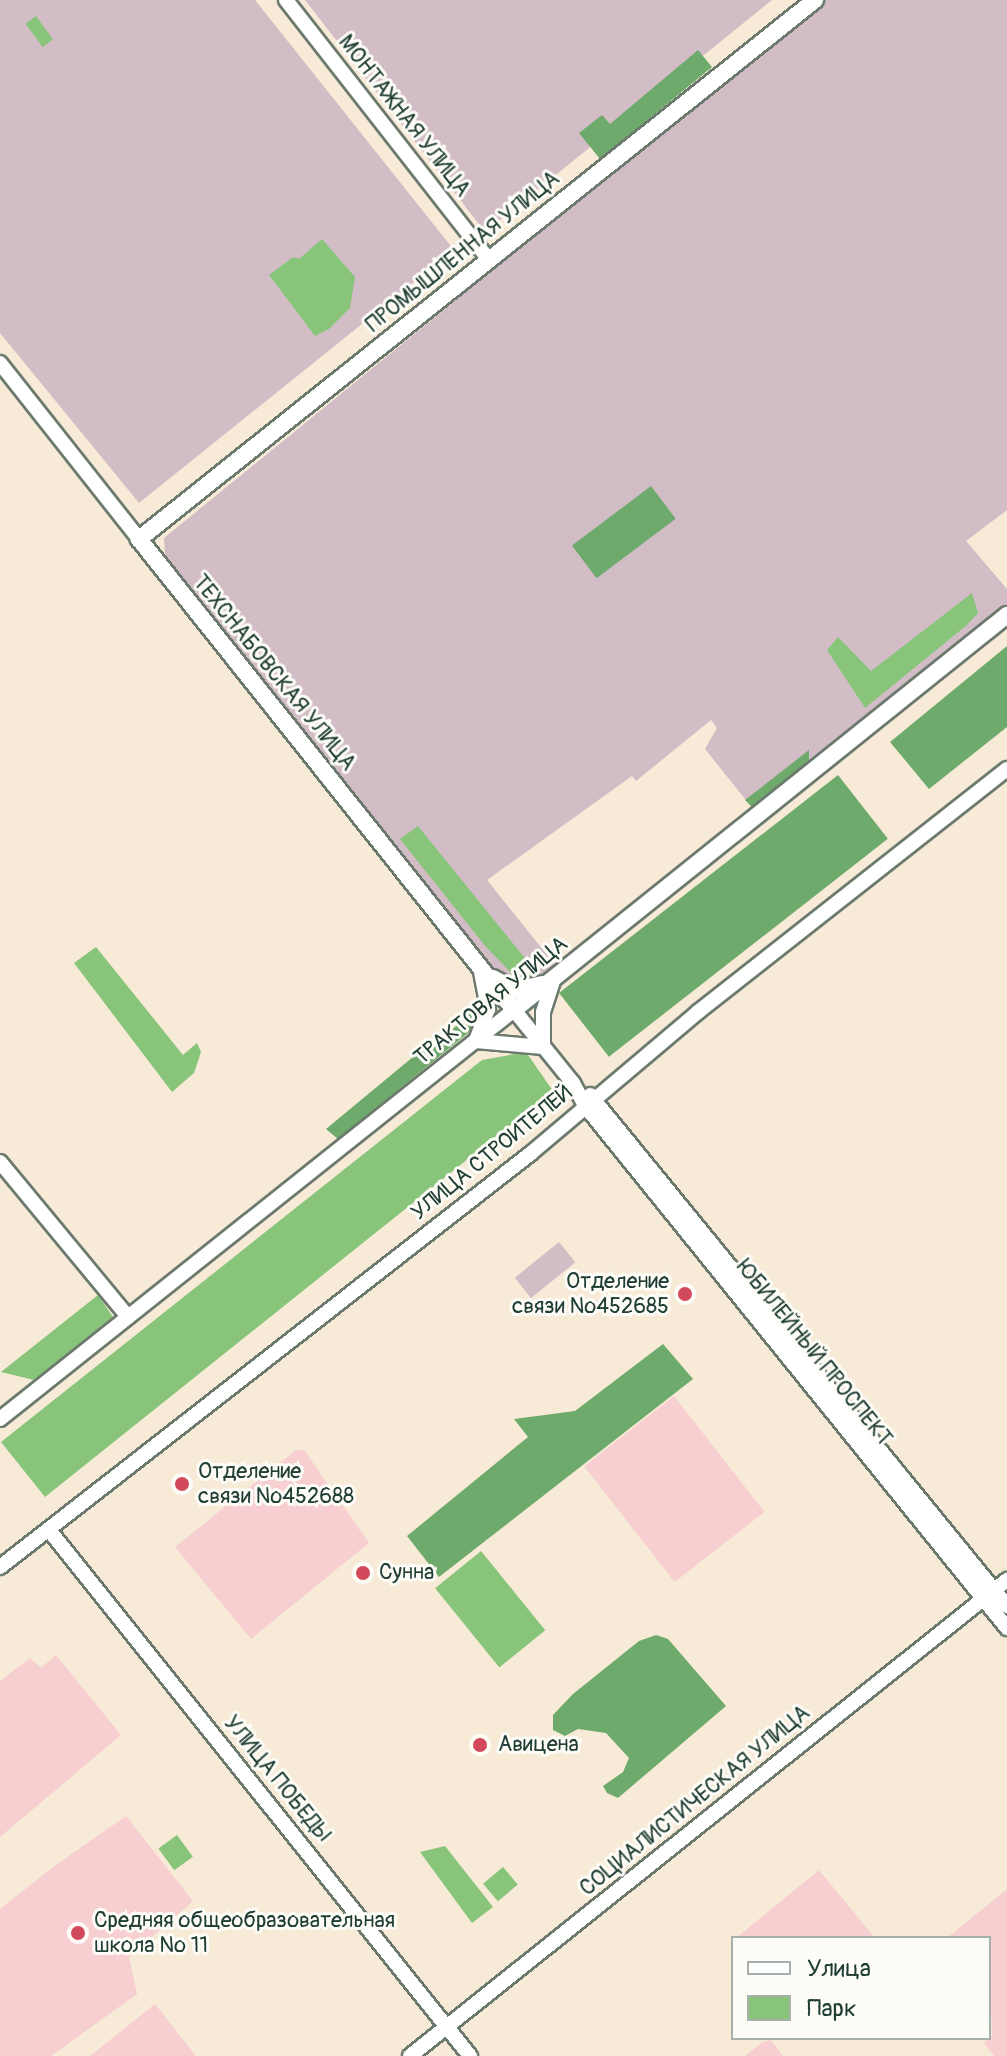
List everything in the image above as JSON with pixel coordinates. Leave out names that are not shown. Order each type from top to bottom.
[{"type":"main road","name":"МОНТАЖНАЯ УЛИЦА","points":[[286,0],[488,259]]},
{"type":"main road","name":"ПРОМЫШЛЕННАЯ УЛИЦА","points":[[139,539],[815,0]]},
{"type":"main road","name":"ТЕХСНАБОВСКАЯ УЛИЦА","points":[[0,363],[514,1010]]},
{"type":"main road","name":"ТРАКТОВАЯ УЛИЦА","points":[[0,1419],[553,981],[1007,615]]},
{"type":"main road","name":"УЛИЦА СТРОИТЕЛЕЙ","points":[[0,1567],[591,1103],[698,1012],[1007,769]]},
{"type":"main road","points":[[481,971],[516,990],[553,981]]},
{"type":"main road","points":[[481,971],[488,1009],[476,1041],[543,1047]]},
{"type":"main road","points":[[543,1047],[543,1012],[553,981]]},
{"type":"main road","points":[[514,1010],[989,1594],[1007,1628]]},
{"type":"main road","points":[[0,1162],[128,1317]]},
{"type":"main road","name":"УЛИЦА ПОБЕДЫ","points":[[49,1530],[470,2056]]},
{"type":"main road","name":"СОЦИАЛИСТИЧЕСКАЯ УЛИЦА","points":[[410,2056],[1007,1580]]},
{"type":"main road","points":[[989,1594],[1007,1606]]},
{"type":"shaded area","points":[[0,0],[255,0],[454,250],[139,503],[0,333]]},
{"type":"shaded area","points":[[305,0],[772,0],[485,232]]},
{"type":"shaded area","points":[[824,0],[1007,0],[1007,510],[966,541],[1007,589],[1007,609],[753,809],[705,749],[717,728],[711,720],[636,781],[632,776],[487,880],[556,966],[528,986],[494,973],[176,579],[165,556],[164,538]]},
{"type":"shaded area","points":[[559,1242],[575,1262],[531,1298],[515,1278]]},
{"type":"shaded area","points":[[674,1396],[765,1512],[675,1582],[584,1466]]},
{"type":"shaded area","points":[[296,1450],[304,1450],[369,1543],[251,1639],[175,1547]]},
{"type":"shaded area","points":[[56,1655],[121,1735],[0,1837],[0,1681],[30,1658],[41,1668]]},
{"type":"shaded area","name":"Средняя общеобразовательная школа № 11","points":[[126,1816],[193,1901],[129,1957],[137,1994],[51,2056],[0,2056],[0,1909]]},
{"type":"shaded area","points":[[819,1870],[873,1936],[738,1936]]},
{"type":"shaded area","points":[[1007,1889],[1007,2056],[994,2056],[984,2043],[992,2036],[991,1936],[949,1936]]},
{"type":"shaded area","points":[[155,2004],[196,2056],[90,2056]]},
{"type":"shaded area","points":[[771,2040],[783,2056],[745,2056],[763,2042]]},
{"type":"green space","points":[[36,16],[53,39],[43,47],[25,24]]},
{"type":"green space","points":[[698,50],[712,67],[600,159],[579,133],[602,115],[610,124]]},
{"type":"green space","points":[[322,239],[355,277],[350,308],[329,329],[315,336],[269,275],[293,257],[299,259]]},
{"type":"green space","points":[[651,486],[676,519],[597,578],[572,546]]},
{"type":"green space","points":[[972,593],[978,613],[967,625],[865,708],[827,650],[838,637],[871,671]]},
{"type":"green space","points":[[1007,646],[1007,727],[929,789],[890,742]]},
{"type":"green space","points":[[809,750],[809,761],[752,807],[745,800]]},
{"type":"green space","points":[[838,775],[888,839],[609,1057],[559,993]]},
{"type":"green space","points":[[418,826],[537,973],[526,981],[514,976],[486,947],[400,839]]},
{"type":"green space","points":[[96,947],[183,1055],[197,1043],[201,1052],[194,1073],[172,1092],[74,963]]},
{"type":"green space","points":[[475,1008],[478,1021],[468,1033],[338,1139],[326,1129],[431,1042],[435,1046]]},
{"type":"green space","points":[[526,1052],[553,1091],[45,1497],[1,1442],[482,1060]]},
{"type":"green space","points":[[98,1295],[113,1317],[34,1380],[1,1372]]},
{"type":"green space","points":[[663,1344],[693,1379],[439,1577],[407,1536],[528,1437],[514,1419],[575,1411]]},
{"type":"green space","points":[[481,1551],[545,1630],[499,1667],[435,1588]]},
{"type":"green space","points":[[656,1635],[668,1639],[726,1706],[618,1798],[607,1793],[603,1786],[623,1772],[629,1758],[606,1733],[578,1729],[565,1736],[553,1730],[553,1715],[573,1694],[639,1641]]},
{"type":"green space","points":[[177,1835],[193,1857],[174,1870],[158,1849]]},
{"type":"green space","points":[[445,1846],[493,1907],[472,1923],[420,1852]]},
{"type":"green space","points":[[503,1867],[518,1885],[498,1901],[483,1884]]},
{"type":"place","name":"Отделение связи №452685","points":[[685,1294]]},
{"type":"place","name":"Отделение связи №452688","points":[[182,1484]]},
{"type":"place","name":"Сунна","points":[[363,1573]]},
{"type":"place","name":"Авицена","points":[[480,1745]]},
{"type":"place","name":"Средняя общеобразовательная школа № 11","points":[[78,1933]]}]
